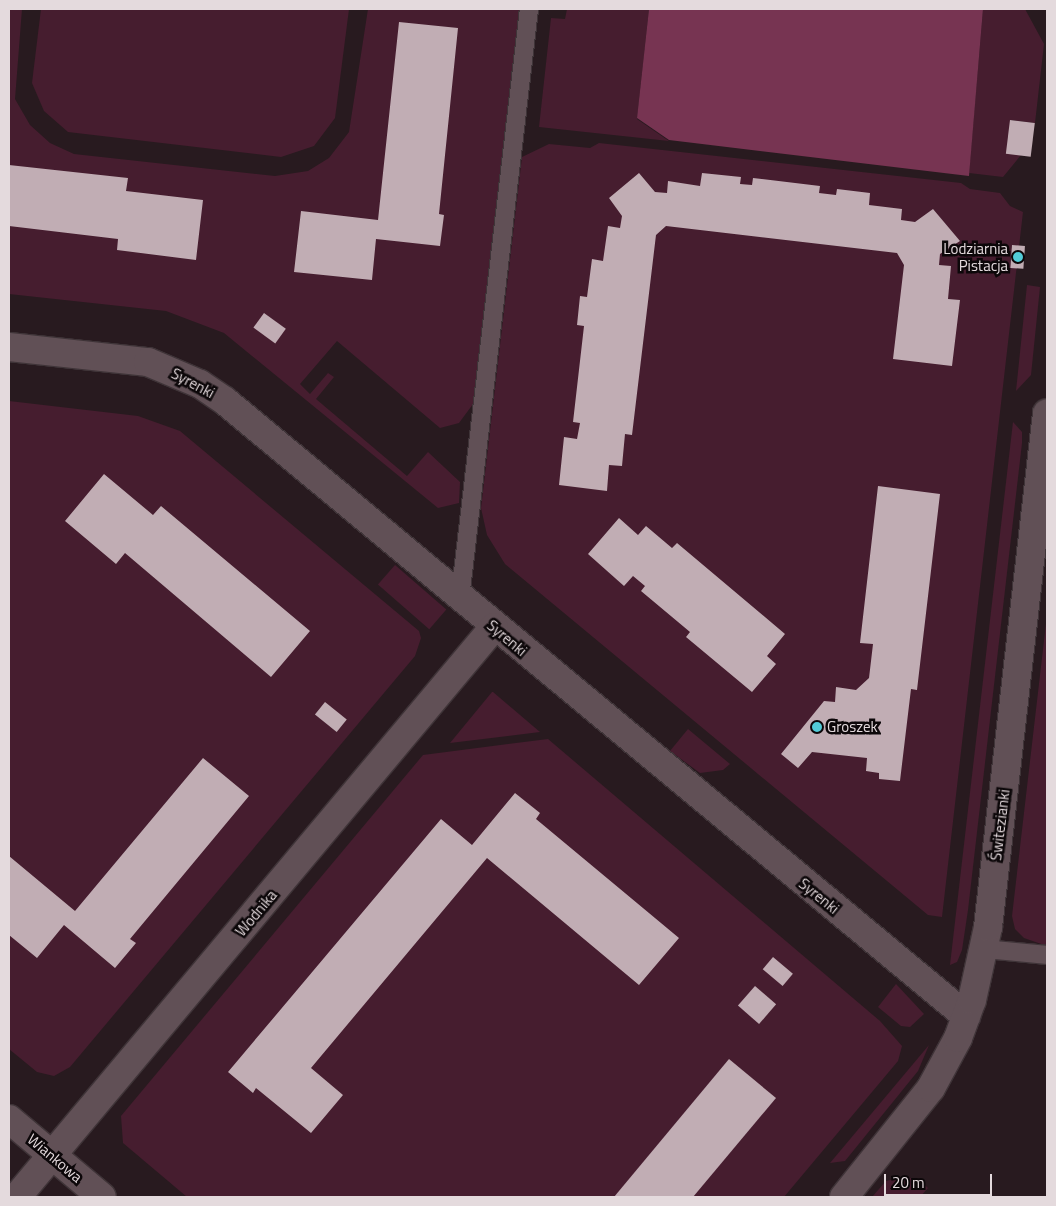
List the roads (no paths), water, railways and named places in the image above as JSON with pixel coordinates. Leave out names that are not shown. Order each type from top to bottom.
[{"type":"street","name":"Syrenki","points":[[9,347],[148,362],[200,384],[966,1016]]},
{"type":"street","name":"Świtezianki","points":[[844,1197],[925,1096],[966,1016],[984,949],[1042,503],[1047,413]]},
{"type":"street","name":"Wodnika","points":[[17,1197],[494,627]]},
{"type":"street","name":"Wiankowa","points":[[9,1119],[102,1197]]},
{"type":"lane","points":[[460,598],[529,9]]},
{"type":"lane","points":[[984,949],[1047,955]]},
{"type":"place","name":"Lodziarnia Pistacja","points":[[1018,257]]},
{"type":"place","name":"Groszek","points":[[817,727]]}]
